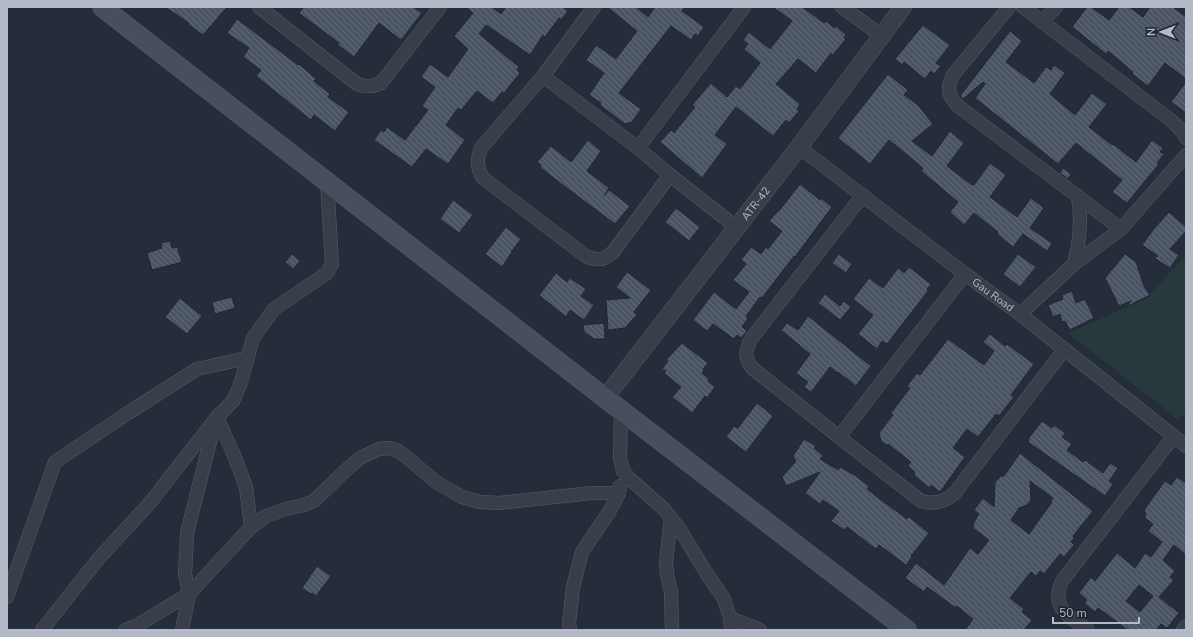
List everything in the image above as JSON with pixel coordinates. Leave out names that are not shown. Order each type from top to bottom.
[{"type":"main road","points":[[102,7],[620,410],[907,630]]},
{"type":"street","points":[[259,7],[357,84],[373,87],[381,83],[440,7]]},
{"type":"street","points":[[594,7],[543,76],[481,148],[477,159],[478,170],[483,178],[587,258],[598,260],[613,252],[670,175]]},
{"type":"street","points":[[638,148],[744,7]]},
{"type":"street","points":[[842,7],[882,36]]},
{"type":"street","name":"ATR-42","points":[[605,398],[799,147],[903,7]]},
{"type":"street","points":[[1009,7],[952,75],[949,81],[950,97],[958,106],[1121,229]]},
{"type":"street","points":[[1023,7],[1172,121],[1183,132],[1186,138]]},
{"type":"street","points":[[1042,22],[1056,7]]},
{"type":"street","points":[[543,76],[638,148],[736,227]]},
{"type":"street","name":"Gau Road","points":[[799,147],[965,274],[1020,314],[1186,446]]},
{"type":"street","points":[[1020,314],[1074,264],[1121,229],[1186,155]]},
{"type":"street","points":[[42,630],[99,558],[149,504],[217,417],[233,401],[241,382],[253,338],[274,309],[327,273],[332,264],[327,181]]},
{"type":"street","points":[[863,195],[752,339],[747,347],[746,353],[747,359],[752,368],[839,438],[921,501],[930,504],[943,501],[954,494],[1064,350]]},
{"type":"street","points":[[1074,264],[1079,247],[1080,213],[1078,196]]},
{"type":"street","points":[[839,438],[965,274]]},
{"type":"street","points":[[7,597],[55,462],[128,412],[197,369],[247,358]]},
{"type":"street","points":[[570,630],[569,623],[574,587],[582,552],[609,512],[619,493],[623,471],[620,456],[620,410]]},
{"type":"street","points":[[217,417],[246,486],[251,527]]},
{"type":"street","points":[[182,630],[189,594],[185,574],[187,533],[217,417]]},
{"type":"street","points":[[1088,630],[1064,612],[1059,605],[1058,596],[1062,581],[1174,436]]},
{"type":"street","points":[[125,630],[137,628],[189,594],[251,527],[266,516],[286,508],[304,505],[314,501],[360,458],[379,449],[389,448],[398,451],[436,482],[462,497],[480,502],[499,503],[592,493],[619,493]]},
{"type":"street","points":[[623,471],[664,509],[681,531],[724,599],[730,624],[760,630]]},
{"type":"street","points":[[671,518],[666,562],[671,592],[672,630]]},
{"type":"street","points":[[1183,630],[1186,626]]},
{"type":"shaded area","points":[[1186,255],[1186,411],[1179,420],[1068,333],[1146,299]]},
{"type":"building","points":[[165,7],[227,7],[203,35],[188,24],[189,23]]},
{"type":"building","points":[[304,7],[413,7],[422,13],[401,40],[379,23],[354,57],[338,45],[339,43],[299,13]]},
{"type":"building","points":[[466,7],[492,7],[501,14],[506,7],[563,7],[568,11],[561,20],[559,18],[545,37],[543,35],[530,55],[486,25],[479,34],[519,67],[517,70],[520,73],[504,93],[502,92],[493,103],[477,91],[461,110],[458,108],[446,125],[465,140],[448,164],[426,149],[412,167],[374,140],[381,130],[384,132],[387,127],[405,140],[428,110],[422,106],[435,87],[421,77],[430,64],[448,77],[468,49],[454,36],[473,13]]},
{"type":"building","points":[[607,7],[636,7],[648,17],[655,7],[685,7],[682,11],[704,27],[698,36],[695,34],[691,40],[671,26],[619,93],[641,109],[632,122],[625,124],[600,105],[601,103],[589,95],[604,73],[586,60],[596,45],[616,59],[637,31]]},
{"type":"building","points":[[773,7],[802,7],[824,23],[826,21],[834,28],[836,26],[846,35],[844,38],[846,39],[833,55],[831,53],[816,73],[798,59],[776,84],[800,104],[797,109],[799,111],[789,123],[786,120],[773,136],[736,107],[715,135],[727,144],[702,178],[660,142],[671,130],[674,133],[695,107],[692,105],[711,83],[727,97],[736,86],[740,89],[760,63],[744,49],[748,44],[743,40],[749,32],[770,49],[792,21]]},
{"type":"building","points":[[1087,7],[1091,7],[1109,20],[1119,7],[1129,7],[1143,17],[1150,7],[1173,7],[1186,17],[1186,79],[1165,63],[1148,86],[1132,74],[1133,72],[1108,51],[1106,54],[1072,27]]},
{"type":"building","points":[[237,19],[298,65],[299,64],[316,79],[314,81],[330,94],[328,97],[349,112],[335,131],[314,115],[311,120],[256,76],[261,70],[243,57],[249,48],[227,33]]},
{"type":"building","points":[[923,25],[950,45],[936,63],[941,66],[934,74],[931,71],[925,79],[904,62],[902,65],[895,59]]},
{"type":"building","points":[[1010,31],[1022,41],[1006,62],[1034,83],[1046,67],[1051,70],[1054,65],[1065,73],[1050,94],[1075,115],[1092,93],[1107,104],[1089,127],[1112,145],[1113,144],[1136,162],[1152,140],[1163,148],[1160,152],[1164,154],[1157,163],[1159,164],[1127,203],[1112,192],[1122,180],[1076,143],[1058,164],[975,98],[985,84],[983,82],[963,99],[960,96]]},
{"type":"building","points":[[888,74],[908,90],[904,95],[918,105],[933,124],[912,141],[932,156],[950,131],[964,143],[947,166],[972,185],[974,185],[990,163],[1006,175],[990,197],[1017,217],[1031,198],[1044,208],[1030,228],[1052,243],[1047,251],[1023,234],[1013,247],[997,234],[998,232],[974,213],[964,225],[950,212],[958,202],[921,171],[923,168],[889,140],[870,164],[838,138]]},
{"type":"building","points":[[1186,82],[1186,113],[1171,102]]},
{"type":"building","points":[[588,140],[601,151],[587,171],[609,188],[604,196],[609,190],[630,206],[615,224],[555,179],[540,167],[541,165],[537,162],[551,146],[571,162]]},
{"type":"building","points":[[1063,168],[1071,174],[1068,179],[1060,173]]},
{"type":"building","points":[[800,184],[820,200],[821,198],[832,207],[795,257],[794,256],[762,298],[760,297],[746,316],[748,318],[742,327],[747,331],[741,338],[737,335],[734,339],[713,324],[707,331],[693,320],[714,292],[736,309],[749,292],[733,280],[746,264],[741,260],[751,247],[761,254],[766,247],[768,249],[782,231],[769,221],[779,211]]},
{"type":"building","points":[[453,200],[473,215],[459,233],[440,219]]},
{"type":"building","points":[[676,208],[700,227],[689,241],[665,222]]},
{"type":"building","points":[[1169,212],[1186,227],[1186,231],[1170,249],[1179,255],[1170,268],[1154,258],[1158,256],[1142,245]]},
{"type":"building","points":[[506,227],[521,239],[502,267],[485,254]]},
{"type":"building","points":[[170,241],[172,248],[177,247],[182,262],[152,270],[147,253],[162,248],[161,243]]},
{"type":"building","points":[[292,254],[300,261],[293,269],[285,262]]},
{"type":"building","points":[[839,254],[852,264],[846,273],[832,263]]},
{"type":"building","points":[[1018,254],[1036,267],[1020,287],[1003,274]]},
{"type":"building","points":[[1125,254],[1136,262],[1144,286],[1150,295],[1126,307],[1131,301],[1119,306],[1105,278]]},
{"type":"building","points":[[909,267],[931,284],[927,289],[928,291],[887,344],[882,341],[877,349],[858,334],[873,315],[853,299],[869,278],[883,288],[898,268],[904,273]]},
{"type":"building","points":[[627,272],[651,290],[634,312],[637,315],[625,328],[608,330],[606,300],[630,298],[616,287]]},
{"type":"building","points":[[556,273],[567,282],[570,278],[586,289],[581,296],[594,305],[584,320],[570,310],[566,317],[539,295]]},
{"type":"building","points":[[1072,291],[1076,303],[1085,299],[1094,318],[1070,330],[1065,321],[1062,322],[1060,314],[1053,317],[1048,305],[1063,299],[1062,295]]},
{"type":"building","points":[[825,294],[840,306],[844,301],[851,307],[840,320],[818,303]]},
{"type":"building","points":[[232,297],[235,308],[215,314],[212,302]]},
{"type":"building","points":[[180,298],[202,316],[187,334],[165,317]]},
{"type":"building","points":[[808,316],[871,366],[856,386],[830,367],[811,392],[804,387],[808,382],[796,373],[810,354],[781,330],[787,323],[798,330]]},
{"type":"building","points":[[604,323],[605,339],[594,339],[584,332],[583,325]]},
{"type":"building","points":[[990,334],[1005,346],[1007,344],[1034,364],[1011,395],[1014,397],[999,416],[996,414],[978,437],[967,429],[953,448],[965,457],[940,492],[931,485],[929,488],[914,475],[915,472],[908,466],[911,462],[888,444],[887,445],[881,441],[879,433],[893,415],[891,413],[910,388],[907,386],[917,373],[920,375],[948,339],[984,365],[994,351],[983,342]]},
{"type":"building","points":[[682,343],[708,363],[703,369],[704,370],[702,373],[715,387],[707,398],[705,396],[692,413],[672,397],[681,387],[664,373],[666,371],[662,369],[668,361],[666,360]]},
{"type":"building","points":[[757,403],[773,416],[746,452],[726,437],[734,426],[738,428]]},
{"type":"building","points":[[1042,421],[1052,428],[1054,425],[1065,433],[1062,437],[1072,444],[1067,450],[1083,462],[1085,460],[1103,473],[1110,463],[1118,468],[1109,481],[1113,484],[1105,496],[1028,442],[1028,439]]},
{"type":"building","points":[[804,439],[816,446],[814,448],[823,456],[820,459],[838,470],[840,467],[856,476],[869,486],[867,489],[877,497],[907,519],[909,517],[929,533],[906,565],[879,545],[876,549],[847,527],[844,530],[831,521],[839,511],[823,500],[820,504],[805,493],[820,472],[786,486],[782,477],[796,461],[793,456]]},
{"type":"building","points":[[1020,453],[1093,511],[1073,536],[1074,538],[1071,542],[1074,545],[1064,557],[1060,554],[1044,574],[1040,571],[1036,576],[1031,572],[1010,598],[1024,609],[1022,612],[1032,620],[1024,630],[965,630],[973,619],[957,606],[956,608],[927,587],[924,592],[905,578],[916,563],[944,585],[970,548],[978,554],[989,540],[973,528],[974,522],[979,514],[974,510],[983,498],[994,507],[995,482],[1001,476],[1004,476]],"holes":[[[1030,481],[1053,498],[1051,501],[1052,502],[1029,534],[1011,520],[1019,508],[1027,505],[1031,500]]]},
{"type":"building","points":[[1177,477],[1186,483],[1186,555],[1174,545],[1163,560],[1175,571],[1170,577],[1174,580],[1159,597],[1179,613],[1167,628],[1161,624],[1156,630],[1128,630],[1098,608],[1095,612],[1084,603],[1087,600],[1079,593],[1091,577],[1095,581],[1117,553],[1135,568],[1145,553],[1151,557],[1162,542],[1148,531],[1153,524],[1145,518],[1146,514],[1144,510],[1165,481],[1171,485]],"holes":[[[1139,585],[1153,596],[1140,612],[1126,601]]]},
{"type":"building","points":[[317,566],[331,576],[316,596],[302,588]]}]
